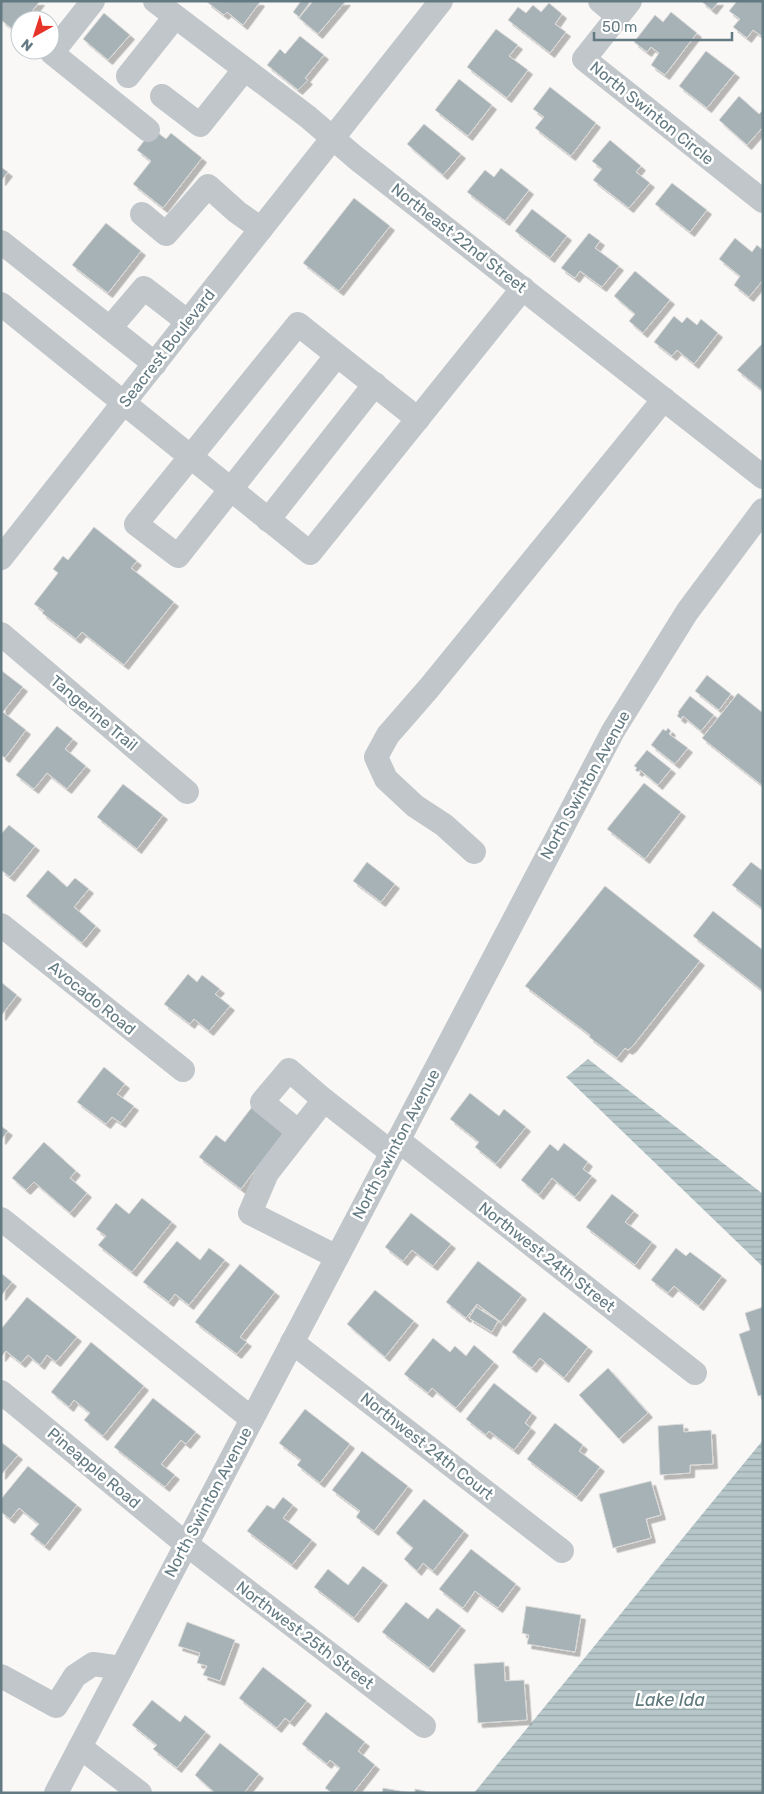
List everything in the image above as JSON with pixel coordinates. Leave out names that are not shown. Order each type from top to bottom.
[{"type":"street","points":[[93,1],[52,53],[148,130]]},
{"type":"street","name":"Northeast 22nd Street","points":[[155,1],[333,138],[763,477]]},
{"type":"street","name":"Seacrest Boulevard","points":[[1,558],[441,1]]},
{"type":"street","name":"North Swinton Circle","points":[[616,6],[584,58],[763,201]]},
{"type":"street","points":[[128,76],[175,17]]},
{"type":"street","points":[[162,96],[200,125],[244,70]]},
{"type":"street","points":[[142,214],[166,234],[208,186],[237,212],[261,229]]},
{"type":"street","points":[[1,242],[154,364]]},
{"type":"street","points":[[110,328],[144,288],[188,322]]},
{"type":"street","points":[[1,304],[310,553],[523,288]]},
{"type":"street","points":[[337,355],[178,556],[136,524],[298,324],[418,419]]},
{"type":"street","points":[[268,520],[375,384]]},
{"type":"street","points":[[474,852],[462,824],[439,804],[415,806],[386,779],[376,757],[388,735],[429,688],[664,400]]},
{"type":"street","name":"North Swinton Avenue","points":[[56,1793],[529,889],[628,706],[687,612],[761,515]]},
{"type":"street","name":"Tangerine Trail","points":[[1,634],[187,792]]},
{"type":"street","name":"Avocado Road","points":[[1,925],[183,1070]]},
{"type":"street","name":"Northwest 24th Street","points":[[299,1132],[262,1102],[289,1070],[324,1100],[395,1146],[695,1373]]},
{"type":"street","points":[[324,1100],[267,1173],[250,1213],[337,1257]]},
{"type":"street","points":[[1,1219],[252,1420]]},
{"type":"street","name":"Northwest 24th Court","points":[[292,1342],[562,1551]]},
{"type":"street","name":"Pineapple Road","points":[[1,1392],[186,1544]]},
{"type":"street","name":"Northwest 25th Street","points":[[186,1544],[424,1726]]},
{"type":"street","points":[[1,1676],[56,1706],[75,1676],[92,1664],[121,1668]]},
{"type":"street","points":[[80,1747],[140,1793]]},
{"type":"water","points":[[588,1059],[763,1194],[763,1267],[566,1077]]},
{"type":"water","name":"Lake Ida","points":[[763,1440],[763,1793],[474,1793]]},
{"type":"building","points":[[1,1],[40,1],[33,10],[10,10],[10,27],[1,20]]},
{"type":"building","points":[[259,1],[243,25],[227,12],[224,15],[207,2]]},
{"type":"building","points":[[301,1],[311,1],[299,17],[293,12]]},
{"type":"building","points":[[313,1],[346,1],[318,34],[299,18]]},
{"type":"building","points":[[701,1],[719,1],[712,10]]},
{"type":"building","points":[[737,1],[763,1],[763,37],[753,30],[747,38],[733,27],[740,19],[729,11]]},
{"type":"building","points":[[549,3],[562,14],[555,24],[566,32],[550,53],[508,20],[518,7],[526,13],[533,5],[541,12]]},
{"type":"building","points":[[671,12],[697,33],[665,75],[651,65],[659,53],[651,47],[647,52],[634,42],[655,15],[663,22]]},
{"type":"building","points":[[104,13],[130,35],[108,60],[83,39]]},
{"type":"building","points":[[496,29],[518,45],[509,56],[528,70],[507,98],[467,67]]},
{"type":"building","points":[[300,36],[324,55],[305,78],[308,80],[298,90],[267,65],[280,49],[285,54]]},
{"type":"building","points":[[706,51],[735,73],[707,108],[679,86]]},
{"type":"building","points":[[459,79],[492,105],[468,136],[435,110]]},
{"type":"building","points":[[550,87],[596,123],[571,156],[535,128],[544,117],[533,109]]},
{"type":"building","points":[[739,96],[759,114],[763,110],[763,127],[747,145],[719,120]]},
{"type":"building","points":[[424,124],[461,154],[443,175],[407,144]]},
{"type":"building","points":[[153,129],[166,139],[171,133],[202,158],[163,208],[133,184],[151,161],[137,150]]},
{"type":"building","points":[[610,140],[641,166],[636,172],[650,183],[629,208],[593,180],[602,169],[592,161]]},
{"type":"building","points":[[1,167],[8,172],[1,181]]},
{"type":"building","points":[[501,168],[529,190],[505,221],[467,192],[485,170],[494,177]]},
{"type":"building","points":[[672,183],[707,210],[690,232],[655,204]]},
{"type":"building","points":[[354,198],[390,226],[339,291],[303,263]]},
{"type":"building","points":[[532,209],[567,236],[550,258],[515,231]]},
{"type":"building","points":[[106,223],[141,251],[108,293],[72,265]]},
{"type":"building","points":[[589,233],[600,241],[595,248],[619,266],[602,287],[580,271],[575,278],[561,268]]},
{"type":"building","points":[[735,238],[752,252],[757,245],[763,250],[763,280],[749,297],[734,285],[740,276],[719,259]]},
{"type":"building","points":[[635,271],[670,300],[643,333],[629,321],[635,314],[614,296]]},
{"type":"building","points":[[674,316],[682,323],[687,317],[697,325],[701,319],[718,333],[694,364],[677,350],[672,356],[654,342]]},
{"type":"building","points":[[763,343],[763,391],[737,370]]},
{"type":"building","points":[[94,527],[137,561],[131,568],[174,602],[124,665],[82,632],[76,639],[42,613],[44,611],[34,604],[58,573],[53,569],[63,556],[68,560]]},
{"type":"building","points":[[2,671],[23,687],[3,712],[26,730],[5,758],[1,755]]},
{"type":"building","points":[[707,675],[731,694],[719,710],[695,691]]},
{"type":"building","points":[[738,693],[763,713],[763,786],[702,738]]},
{"type":"building","points":[[690,696],[714,715],[701,731],[683,716],[681,719],[677,716]]},
{"type":"building","points":[[57,726],[73,739],[65,749],[86,766],[67,789],[47,773],[34,789],[16,775]]},
{"type":"building","points":[[668,728],[671,731],[669,734],[688,748],[675,764],[651,745],[663,729],[666,731]]},
{"type":"building","points":[[647,750],[671,769],[658,785],[640,770],[638,772],[635,770],[637,768],[634,766]]},
{"type":"building","points":[[644,783],[681,812],[645,859],[607,829]]},
{"type":"building","points":[[123,784],[163,815],[137,849],[97,817]]},
{"type":"building","points":[[9,825],[35,846],[10,877],[1,870],[1,834]]},
{"type":"building","points":[[367,862],[395,884],[381,902],[353,881]]},
{"type":"building","points":[[751,862],[763,871],[763,909],[732,885]]},
{"type":"building","points":[[48,870],[67,887],[75,878],[89,889],[74,907],[96,926],[82,943],[26,896]]},
{"type":"building","points":[[605,886],[700,961],[632,1047],[628,1050],[625,1048],[617,1058],[525,986]]},
{"type":"building","points":[[713,911],[763,950],[763,991],[693,936]]},
{"type":"building","points":[[188,974],[197,982],[202,975],[220,989],[215,994],[230,1006],[209,1031],[194,1019],[190,1024],[164,1004]]},
{"type":"building","points":[[1,982],[17,995],[1,1016]]},
{"type":"building","points":[[104,1067],[125,1084],[117,1094],[134,1106],[121,1123],[112,1117],[106,1124],[77,1102]]},
{"type":"building","points":[[470,1093],[499,1116],[504,1109],[526,1127],[496,1164],[475,1147],[479,1142],[450,1119]]},
{"type":"building","points":[[252,1107],[284,1132],[241,1189],[199,1157],[216,1135],[225,1142]]},
{"type":"building","points":[[1,1126],[8,1131],[1,1140]]},
{"type":"building","points":[[44,1142],[76,1171],[70,1178],[87,1193],[70,1213],[34,1182],[26,1190],[12,1178]]},
{"type":"building","points":[[564,1143],[588,1162],[583,1169],[592,1176],[575,1197],[552,1178],[539,1195],[521,1180],[550,1144],[558,1151]]},
{"type":"building","points":[[612,1194],[634,1211],[625,1222],[652,1242],[635,1265],[586,1227]]},
{"type":"building","points":[[142,1198],[172,1222],[132,1272],[98,1245],[106,1236],[96,1229],[116,1203],[129,1214]]},
{"type":"building","points":[[411,1213],[451,1244],[433,1266],[412,1250],[403,1261],[385,1247]]},
{"type":"building","points":[[177,1241],[200,1260],[209,1248],[225,1260],[189,1305],[175,1294],[169,1302],[143,1282]]},
{"type":"building","points":[[676,1248],[686,1256],[690,1252],[722,1276],[699,1306],[674,1286],[668,1293],[651,1280]]},
{"type":"building","points":[[478,1261],[522,1295],[501,1322],[477,1304],[466,1318],[446,1302]]},
{"type":"building","points":[[240,1264],[275,1292],[240,1337],[247,1342],[237,1354],[195,1322]]},
{"type":"building","points":[[1,1273],[12,1282],[1,1296]]},
{"type":"building","points":[[375,1290],[414,1321],[385,1357],[347,1324]]},
{"type":"building","points":[[27,1297],[77,1337],[56,1362],[47,1355],[40,1365],[28,1355],[21,1363],[6,1351],[1,1357],[1,1329]]},
{"type":"building","points":[[476,1307],[498,1321],[492,1332],[469,1318]]},
{"type":"building","points":[[763,1307],[763,1395],[758,1396],[739,1334],[750,1330],[745,1313]]},
{"type":"building","points":[[544,1312],[588,1347],[564,1378],[540,1358],[532,1368],[512,1352]]},
{"type":"building","points":[[433,1338],[450,1352],[455,1346],[466,1356],[474,1345],[494,1362],[456,1408],[432,1388],[428,1393],[404,1374]]},
{"type":"building","points":[[91,1342],[144,1386],[103,1436],[84,1420],[90,1413],[74,1400],[69,1407],[51,1392]]},
{"type":"building","points":[[608,1368],[648,1413],[619,1439],[579,1395]]},
{"type":"building","points":[[494,1383],[532,1413],[525,1423],[531,1428],[514,1450],[489,1431],[486,1435],[466,1419]]},
{"type":"building","points":[[153,1398],[196,1432],[186,1444],[181,1440],[161,1464],[175,1475],[165,1487],[114,1447]]},
{"type":"building","points":[[305,1409],[350,1444],[320,1483],[297,1465],[301,1460],[279,1443]]},
{"type":"building","points":[[555,1423],[583,1445],[579,1451],[600,1467],[577,1497],[527,1459]]},
{"type":"building","points":[[683,1424],[684,1432],[711,1430],[713,1464],[690,1465],[690,1473],[660,1475],[658,1426]]},
{"type":"building","points":[[1,1442],[18,1455],[1,1475]]},
{"type":"building","points":[[362,1451],[408,1486],[374,1531],[356,1517],[360,1511],[332,1490]]},
{"type":"building","points":[[28,1466],[77,1505],[45,1546],[30,1534],[39,1524],[19,1508],[10,1519],[1,1512],[1,1499]]},
{"type":"building","points":[[651,1481],[661,1515],[646,1519],[651,1538],[613,1548],[599,1494]]},
{"type":"building","points":[[283,1497],[293,1505],[283,1518],[312,1540],[292,1565],[247,1531],[267,1505],[274,1509]]},
{"type":"building","points":[[424,1499],[464,1531],[433,1571],[423,1563],[417,1571],[404,1559],[413,1548],[396,1533]]},
{"type":"building","points":[[471,1549],[516,1584],[498,1608],[475,1591],[463,1608],[439,1589]]},
{"type":"building","points":[[363,1566],[383,1581],[354,1618],[314,1587],[328,1569],[348,1585]]},
{"type":"building","points":[[406,1602],[428,1619],[437,1608],[461,1626],[429,1668],[382,1632]]},
{"type":"building","points":[[526,1606],[581,1615],[575,1652],[527,1644],[529,1635],[522,1633]]},
{"type":"building","points":[[187,1622],[235,1640],[220,1681],[203,1675],[207,1666],[197,1663],[200,1653],[178,1646]]},
{"type":"building","points":[[504,1662],[505,1681],[524,1680],[527,1720],[478,1723],[474,1664]]},
{"type":"building","points":[[263,1667],[307,1701],[290,1722],[285,1718],[277,1728],[239,1698]]},
{"type":"building","points":[[152,1700],[180,1722],[185,1715],[206,1732],[177,1768],[153,1749],[157,1745],[132,1725]]},
{"type":"building","points":[[326,1712],[365,1742],[358,1751],[375,1765],[353,1793],[332,1793],[325,1788],[340,1768],[330,1760],[327,1764],[302,1744]]},
{"type":"building","points":[[220,1743],[259,1774],[244,1793],[215,1793],[195,1775]]},
{"type":"building","points":[[383,1788],[411,1793],[382,1793]]},
{"type":"building","points":[[415,1789],[434,1793],[415,1793]]}]
